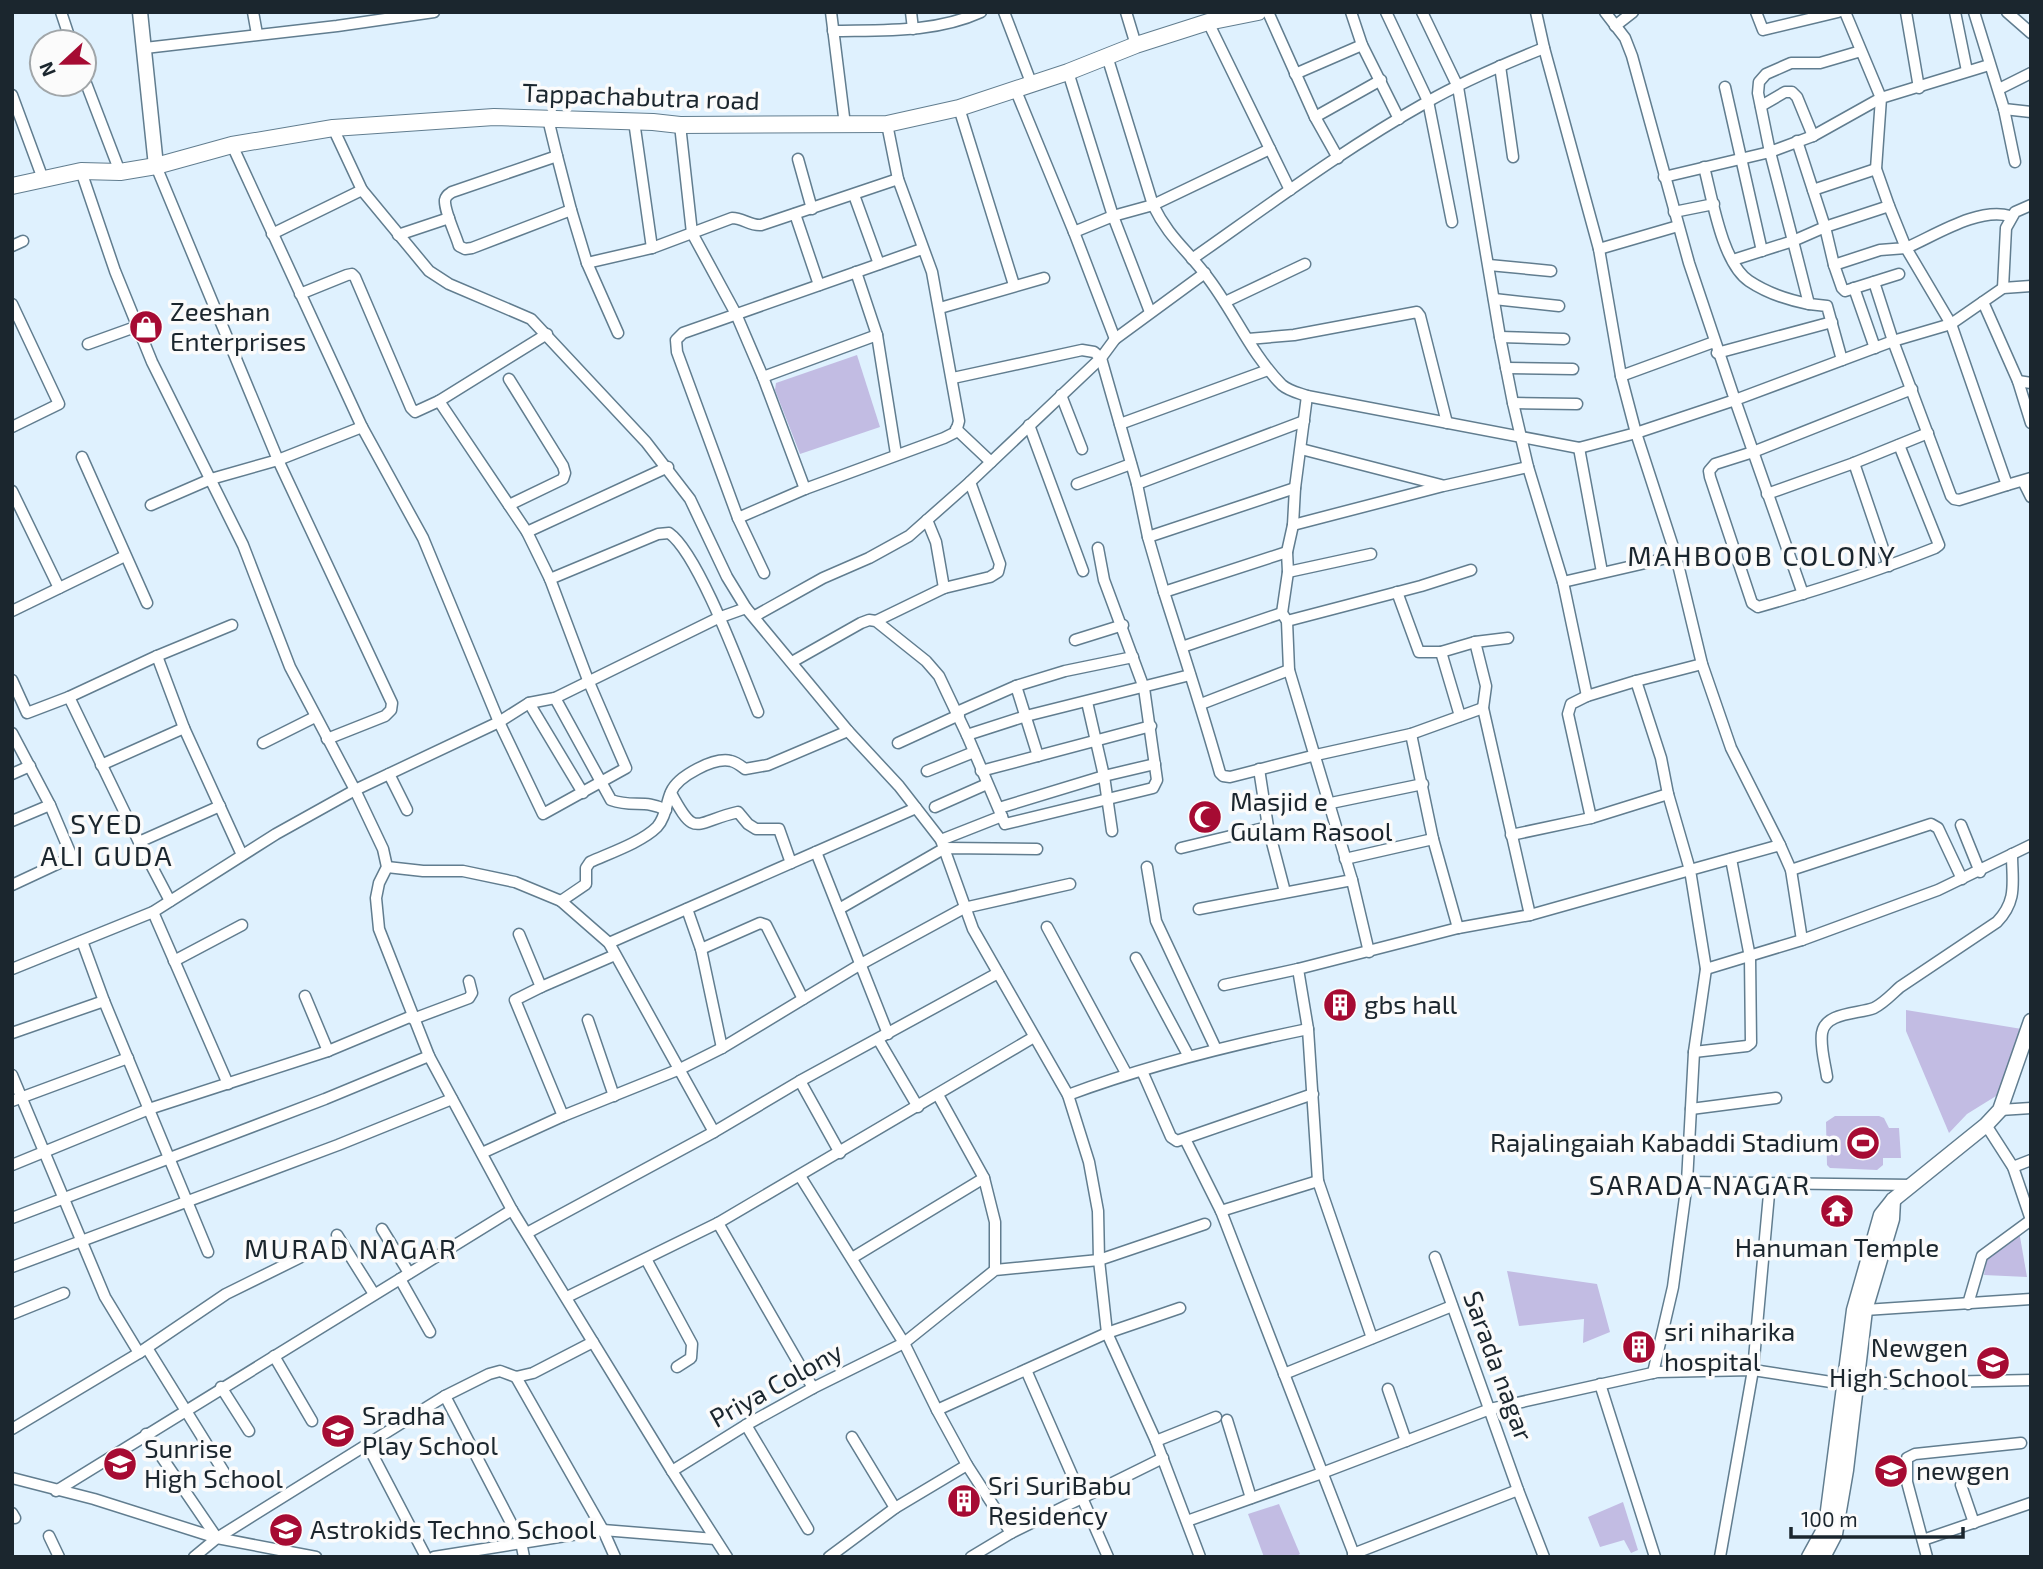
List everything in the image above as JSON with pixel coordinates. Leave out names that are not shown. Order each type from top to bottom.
[{"type":"main road","name":"Tappachabutra road","points":[[12,186],[81,172],[120,172],[156,166],[232,145],[333,128],[494,117],[680,125],[887,124],[959,108],[1016,91],[1136,45],[1208,22],[1258,12]]},
{"type":"street","points":[[140,12],[156,166],[278,460],[392,703],[391,710],[385,716],[327,739]]},
{"type":"street","points":[[253,12],[257,34]]},
{"type":"street","points":[[334,12],[337,26]]},
{"type":"street","points":[[831,12],[845,125]]},
{"type":"street","points":[[911,12],[913,29]]},
{"type":"street","points":[[833,31],[913,29],[966,19],[981,12]]},
{"type":"street","points":[[1004,12],[1032,85]]},
{"type":"street","points":[[1126,12],[1136,45]]},
{"type":"street","points":[[1268,12],[1315,117],[1338,158]]},
{"type":"street","points":[[1351,12],[1362,45],[1399,119]]},
{"type":"street","points":[[1386,12],[1428,101],[1452,222]]},
{"type":"street","points":[[1422,12],[1458,87],[1513,403],[1528,467],[1563,582],[1587,696]]},
{"type":"street","points":[[1536,12],[1599,249],[1621,376],[1636,433],[1676,556],[1702,664],[1731,748],[1791,870],[1801,940]]},
{"type":"street","points":[[1605,12],[1625,38],[1632,57],[1678,226],[1715,347],[1803,594]]},
{"type":"street","points":[[1615,26],[1633,12]]},
{"type":"street","points":[[1756,12],[1763,30],[1838,12]]},
{"type":"street","points":[[1782,12],[1786,25]]},
{"type":"street","points":[[1845,12],[1881,98],[1876,169],[1906,248],[1951,324],[2007,485]]},
{"type":"street","points":[[1906,12],[1919,88]]},
{"type":"street","points":[[1955,12],[1967,71]]},
{"type":"street","points":[[1974,12],[1999,89],[2015,162]]},
{"type":"street","points":[[2007,12],[2031,33]]},
{"type":"street","points":[[145,48],[428,13]]},
{"type":"street","points":[[1208,22],[1290,190]]},
{"type":"street","points":[[1295,75],[1362,45]]},
{"type":"street","points":[[1192,259],[1290,190],[1428,101],[1500,65],[1544,48]]},
{"type":"street","points":[[1809,304],[1770,152],[1759,82],[1766,74],[1791,63],[1820,63],[1861,51]]},
{"type":"street","points":[[1107,56],[1153,205],[1168,232],[1205,273],[1268,370],[1286,388],[1307,396],[1579,448],[1636,433],[1735,400],[1893,341],[1951,324],[2003,288],[2031,286]]},
{"type":"street","points":[[1500,65],[1513,157]]},
{"type":"street","points":[[1664,177],[1770,152],[1813,136],[1881,98],[1989,65]]},
{"type":"street","points":[[1068,72],[1113,216],[1150,312]]},
{"type":"street","points":[[1999,89],[2031,73]]},
{"type":"street","points":[[1315,117],[1381,80]]},
{"type":"street","points":[[1725,87],[1762,251]]},
{"type":"street","points":[[1016,91],[1115,339]]},
{"type":"street","points":[[1761,106],[1785,92],[1792,92],[1797,97],[1813,136]]},
{"type":"street","points":[[12,95],[43,179]]},
{"type":"street","points":[[92,98],[120,172]]},
{"type":"street","points":[[959,108],[1014,285]]},
{"type":"street","points":[[2004,109],[2031,112]]},
{"type":"street","points":[[548,119],[587,263],[618,333]]},
{"type":"street","points":[[634,121],[652,248]]},
{"type":"street","points":[[738,518],[805,489],[956,432],[959,421],[953,378],[932,272],[898,179],[887,124]]},
{"type":"street","points":[[680,125],[692,233],[736,314],[805,489]]},
{"type":"street","points":[[333,128],[362,190],[429,271],[449,284],[531,319],[668,467],[690,499],[727,578],[751,612],[848,731],[899,786],[943,844],[964,908],[1068,1095],[1088,1162],[1098,1210],[1099,1260],[1107,1333],[1156,1441],[1200,1557]]},
{"type":"street","points":[[1797,141],[1843,290],[1899,274]]},
{"type":"street","points":[[232,145],[362,427],[423,538],[499,722],[543,814],[626,768],[588,680],[550,579],[527,532],[439,401]]},
{"type":"street","points":[[1074,232],[1113,216],[1153,205],[1270,149]]},
{"type":"street","points":[[557,156],[452,192],[446,196],[445,201],[449,218],[459,246],[465,249],[571,210]]},
{"type":"street","points":[[798,159],[812,209]]},
{"type":"street","points":[[1704,167],[1722,235],[1733,260],[1748,280],[1783,299],[1827,306],[1842,360]]},
{"type":"street","points":[[1813,190],[1876,169]]},
{"type":"street","points":[[81,172],[115,271],[152,362],[243,545],[290,667],[383,849],[387,867],[379,883],[376,898],[379,929],[429,1056],[512,1210],[727,1557]]},
{"type":"street","points":[[587,263],[652,248],[732,218],[761,225],[898,179]]},
{"type":"street","points":[[272,234],[362,190]]},
{"type":"street","points":[[854,195],[880,264]]},
{"type":"street","points":[[1674,212],[1714,204]]},
{"type":"street","points":[[2003,288],[2006,228],[2010,216],[2031,205]]},
{"type":"street","points":[[1733,260],[1889,206]]},
{"type":"street","points":[[1834,265],[1880,250],[1906,248],[1981,214],[1999,213],[2010,216]]},
{"type":"street","points":[[795,214],[819,285]]},
{"type":"street","points":[[398,235],[449,218]]},
{"type":"street","points":[[1599,249],[1678,226]]},
{"type":"street","points":[[764,573],[738,518],[677,352],[676,340],[683,333],[922,249]]},
{"type":"street","points":[[1225,302],[1305,264]]},
{"type":"street","points":[[1489,265],[1551,271]]},
{"type":"street","points":[[856,272],[877,335],[897,454]]},
{"type":"street","points":[[12,970],[153,912],[242,855],[355,790],[499,722],[529,703],[555,698],[718,618],[751,612],[869,558],[899,541],[970,482],[1101,358],[1115,339],[1205,273]]},
{"type":"street","points":[[300,294],[352,274],[415,412],[421,412],[547,334]]},
{"type":"street","points":[[940,308],[1044,278]]},
{"type":"street","points":[[1874,282],[1893,341],[1954,499],[1959,500],[2027,479],[2031,497]]},
{"type":"street","points":[[1854,288],[1875,348]]},
{"type":"street","points":[[1494,299],[1559,306]]},
{"type":"street","points":[[1983,302],[2018,381],[2031,423]]},
{"type":"street","points":[[12,304],[59,404],[12,427]]},
{"type":"street","points":[[1248,340],[1294,335],[1417,312],[1447,423]]},
{"type":"street","points":[[1621,376],[1715,347],[1832,322]]},
{"type":"street","points":[[88,344],[138,326]]},
{"type":"street","points":[[12,340],[25,334]]},
{"type":"street","points":[[763,377],[877,335]]},
{"type":"street","points":[[1500,337],[1564,339]]},
{"type":"street","points":[[953,378],[1082,350],[1094,352],[1101,358],[1164,592],[1223,776],[1230,778],[1315,755],[1411,734],[1483,708]]},
{"type":"street","points":[[1506,368],[1573,369]]},
{"type":"street","points":[[1120,424],[1268,370]]},
{"type":"street","points":[[509,379],[563,466],[565,474],[563,479],[509,505]]},
{"type":"street","points":[[2018,381],[2031,383]]},
{"type":"street","points":[[1899,445],[1939,544],[1889,566],[1803,594],[1758,607],[1752,603],[1709,471],[1715,464],[1753,452],[1912,389]]},
{"type":"street","points":[[1061,395],[1082,449]]},
{"type":"street","points":[[1307,396],[1294,488],[1293,525],[1287,552],[1285,617],[1289,670],[1331,803],[1369,952]]},
{"type":"street","points":[[1513,403],[1577,404]]},
{"type":"street","points":[[1137,484],[1304,421]]},
{"type":"street","points":[[1030,425],[1083,570]]},
{"type":"street","points":[[151,505],[211,478],[278,460],[362,427]]},
{"type":"street","points":[[956,429],[991,462]]},
{"type":"street","points":[[1768,494],[1928,433]]},
{"type":"street","points":[[1579,448],[1602,572]]},
{"type":"street","points":[[1301,449],[1443,485]]},
{"type":"street","points":[[82,457],[147,603]]},
{"type":"street","points":[[1854,463],[1889,566]]},
{"type":"street","points":[[1077,484],[1131,464]]},
{"type":"street","points":[[527,532],[668,467]]},
{"type":"street","points":[[1293,525],[1443,485],[1528,467]]},
{"type":"street","points":[[876,621],[944,588],[990,577],[998,572],[1000,564],[970,482]]},
{"type":"street","points":[[1148,537],[1294,488]]},
{"type":"street","points":[[12,491],[59,588]]},
{"type":"street","points":[[927,520],[936,542],[944,588]]},
{"type":"street","points":[[550,579],[658,534],[669,533],[677,538],[718,618],[758,712]]},
{"type":"street","points":[[792,662],[861,623],[876,621],[926,661],[939,676],[958,713],[1005,824],[1153,788],[1157,780],[1144,688],[1104,580],[1098,548]]},
{"type":"street","points":[[1164,592],[1287,552]]},
{"type":"street","points":[[1288,572],[1371,554]]},
{"type":"street","points":[[12,611],[125,556]]},
{"type":"street","points":[[1563,582],[1676,556]]},
{"type":"street","points":[[1182,647],[1285,617],[1397,592],[1471,570]]},
{"type":"street","points":[[1397,592],[1419,652],[1441,652],[1475,642],[1508,638]]},
{"type":"street","points":[[12,680],[27,712],[69,697],[232,625]]},
{"type":"street","points":[[1075,640],[1122,625]]},
{"type":"street","points":[[1475,642],[1486,686],[1483,708],[1530,915]]},
{"type":"street","points":[[1441,652],[1460,716]]},
{"type":"street","points":[[157,656],[184,727],[242,855]]},
{"type":"street","points":[[898,743],[1016,686],[1065,671],[1133,657]]},
{"type":"street","points":[[1591,818],[1568,714],[1571,704],[1587,696],[1636,681],[1702,664]]},
{"type":"street","points":[[1201,704],[1289,670]]},
{"type":"street","points":[[967,734],[1026,716],[1190,675]]},
{"type":"street","points":[[1636,681],[1661,758],[1668,794],[1690,870],[1706,969],[1694,1052],[1688,1182],[1673,1287],[1653,1373]]},
{"type":"street","points":[[1016,686],[1038,756]]},
{"type":"street","points":[[69,697],[170,901]]},
{"type":"street","points":[[555,698],[611,800],[625,805],[652,803],[666,810]]},
{"type":"street","points":[[1087,702],[1104,776],[1112,831]]},
{"type":"street","points":[[529,703],[583,793]]},
{"type":"street","points":[[263,743],[315,716]]},
{"type":"street","points":[[981,771],[1151,726]]},
{"type":"street","points":[[101,765],[184,727]]},
{"type":"street","points":[[561,901],[586,884],[586,868],[590,862],[654,829],[663,819],[676,784],[685,776],[720,761],[732,761],[745,769],[768,765],[848,731]]},
{"type":"street","points":[[12,733],[50,805],[72,857],[12,885]]},
{"type":"street","points":[[1411,734],[1433,839],[1458,928]]},
{"type":"street","points":[[927,771],[974,752]]},
{"type":"street","points":[[839,909],[943,844],[1001,812],[1104,776],[1154,764]]},
{"type":"street","points":[[12,774],[30,766]]},
{"type":"street","points":[[1259,769],[1268,827],[1285,892]]},
{"type":"street","points":[[389,774],[407,810]]},
{"type":"street","points":[[935,807],[987,784]]},
{"type":"street","points":[[1331,803],[1423,784]]},
{"type":"street","points":[[671,793],[685,820],[691,824],[701,824],[737,812],[756,829],[779,829],[791,863]]},
{"type":"street","points":[[1511,835],[1591,818],[1668,794]]},
{"type":"street","points":[[12,821],[50,805]]},
{"type":"street","points":[[139,842],[220,806]]},
{"type":"street","points":[[609,943],[916,808]]},
{"type":"street","points":[[1791,870],[1931,824],[1938,828],[1962,879]]},
{"type":"street","points":[[1961,825],[1980,872]]},
{"type":"street","points":[[1181,848],[1268,827]]},
{"type":"street","points":[[1345,859],[1433,839]]},
{"type":"street","points":[[943,844],[1037,849]]},
{"type":"street","points":[[1224,985],[1369,952],[1458,928],[1530,915],[1780,845]]},
{"type":"street","points":[[1706,969],[1801,940],[1938,890],[2031,845]]},
{"type":"street","points":[[816,852],[861,964],[883,1036],[918,1107]]},
{"type":"street","points":[[1827,1077],[1822,1041],[1824,1026],[1842,1016],[1874,1008],[1900,987],[1997,922],[2009,910],[2012,895],[2012,854]]},
{"type":"street","points":[[1694,1052],[1747,1046],[1751,1043],[1750,957],[1731,859]]},
{"type":"street","points":[[387,867],[423,871],[463,871],[515,883],[561,901],[609,943],[715,1132]]},
{"type":"street","points":[[1147,867],[1156,921],[1216,1049]]},
{"type":"street","points":[[1199,909],[1352,880]]},
{"type":"street","points":[[482,1153],[563,1115],[680,1069],[722,1048],[861,964],[964,908],[1070,884]]},
{"type":"street","points":[[687,909],[701,949],[722,1048]]},
{"type":"street","points":[[153,912],[228,1084]]},
{"type":"street","points":[[701,949],[760,923],[766,925],[803,999]]},
{"type":"street","points":[[174,961],[242,925]]},
{"type":"street","points":[[1047,926],[1126,1073]]},
{"type":"street","points":[[519,934],[541,987]]},
{"type":"street","points":[[82,940],[104,1001],[208,1252]]},
{"type":"street","points":[[563,1115],[515,1000],[615,956]]},
{"type":"street","points":[[1136,958],[1188,1055]]},
{"type":"street","points":[[1298,969],[1308,1029],[1318,1181],[1372,1338]]},
{"type":"street","points":[[527,1233],[715,1132],[998,973]]},
{"type":"street","points":[[12,1165],[149,1110],[328,1051],[469,998],[472,993],[469,981]]},
{"type":"street","points":[[305,996],[328,1051]]},
{"type":"street","points":[[12,1033],[104,1001]]},
{"type":"street","points":[[588,1020],[614,1096]]},
{"type":"street","points":[[1814,1556],[1835,1534],[1837,1526],[1846,1470],[1854,1310],[1881,1214],[1893,1200],[1986,1125],[2000,1110],[2031,1021]]},
{"type":"street","points":[[1068,1095],[1126,1073],[1142,1071],[1188,1055],[1308,1029]]},
{"type":"street","points":[[567,1297],[718,1223],[1034,1037]]},
{"type":"street","points":[[12,1218],[326,1099],[429,1056]]},
{"type":"street","points":[[17,1099],[128,1058]]},
{"type":"street","points":[[1142,1071],[1171,1137],[1177,1141],[1313,1094]]},
{"type":"street","points":[[12,1075],[17,1099],[45,1153],[105,1297],[227,1477]]},
{"type":"street","points":[[800,1082],[840,1153]]},
{"type":"street","points":[[938,1095],[985,1178],[995,1222],[995,1270],[1099,1260],[1205,1224]]},
{"type":"street","points":[[1691,1109],[1776,1098]]},
{"type":"street","points":[[12,1266],[338,1145],[453,1099]]},
{"type":"street","points":[[2000,1110],[2031,1108]]},
{"type":"street","points":[[1968,1304],[1982,1255],[2031,1220],[2013,1167],[1986,1125]]},
{"type":"street","points":[[1185,1139],[1221,1211],[1354,1555],[1518,1490]]},
{"type":"street","points":[[2013,1167],[2031,1160]]},
{"type":"street","points":[[800,1176],[904,1343],[936,1410],[967,1465],[1011,1532]]},
{"type":"street","points":[[852,1258],[985,1178]]},
{"type":"street","points":[[1221,1211],[1318,1181]]},
{"type":"street","points":[[1688,1182],[1912,1185]]},
{"type":"street","points":[[1720,1557],[1753,1370],[1770,1183]]},
{"type":"street","points":[[1849,1384],[1865,1310],[1892,1219],[1893,1200]]},
{"type":"street","points":[[56,1491],[512,1210]]},
{"type":"street","points":[[718,1223],[813,1388]]},
{"type":"street","points":[[382,1228],[430,1332]]},
{"type":"street","points":[[337,1235],[374,1294]]},
{"type":"street","points":[[12,1429],[143,1351],[226,1294],[301,1257]]},
{"type":"street","name":"Sarada nagar","points":[[1435,1257],[1544,1557]]},
{"type":"street","points":[[646,1259],[692,1344],[691,1358],[677,1367]]},
{"type":"street","name":"Priya Colony","points":[[672,1471],[746,1425],[813,1388],[904,1343],[995,1270]]},
{"type":"street","points":[[12,1314],[64,1293]]},
{"type":"street","points":[[1865,1310],[2031,1299]]},
{"type":"street","points":[[1284,1374],[1452,1306]]},
{"type":"street","points":[[936,1410],[1107,1333],[1180,1308]]},
{"type":"street","points":[[194,1557],[217,1538],[445,1396],[500,1371],[516,1377],[533,1373],[593,1342]]},
{"type":"street","points":[[274,1356],[312,1421]]},
{"type":"street","points":[[1026,1370],[1108,1557]]},
{"type":"street","points":[[1187,1521],[1490,1409],[1653,1373],[1753,1370],[1849,1384],[2031,1380]]},
{"type":"street","points":[[516,1377],[603,1530],[615,1557]]},
{"type":"street","points":[[1600,1384],[1655,1557]]},
{"type":"street","points":[[222,1387],[249,1431]]},
{"type":"street","points":[[1388,1389],[1406,1441]]},
{"type":"street","points":[[445,1396],[521,1542],[524,1557]]},
{"type":"street","points":[[1156,1441],[1222,1418],[1251,1498]]},
{"type":"street","points":[[746,1425],[808,1529]]},
{"type":"street","points":[[146,1434],[217,1538]]},
{"type":"street","points":[[852,1437],[895,1508]]},
{"type":"street","points":[[1927,1557],[1907,1482],[1906,1462],[1910,1454],[2021,1443]]},
{"type":"street","points":[[367,1444],[426,1557]]},
{"type":"street","points":[[971,1557],[1011,1532],[1163,1458]]},
{"type":"street","points":[[836,1555],[895,1508],[967,1465]]},
{"type":"street","points":[[12,1478],[94,1499],[258,1551],[316,1557]]},
{"type":"street","points":[[1961,1485],[1974,1523]]},
{"type":"street","points":[[1923,1540],[2031,1503]]},
{"type":"street","points":[[434,1557],[603,1530],[715,1539]]},
{"type":"street","points":[[49,1536],[59,1557]]},
{"type":"shaded area","points":[[857,355],[880,427],[800,454],[775,390],[776,383]]},
{"type":"shaded area","points":[[1906,1010],[2028,1030],[2009,1088],[1967,1114],[1949,1133],[1906,1031]]},
{"type":"shaded area","name":"Rajalingaiah Kabaddi Stadium","points":[[1835,1116],[1884,1118],[1889,1128],[1899,1128],[1901,1158],[1883,1158],[1883,1165],[1877,1170],[1830,1168],[1827,1165],[1826,1122]]},
{"type":"shaded area","points":[[2019,1231],[2027,1277],[1984,1275],[1987,1258]]},
{"type":"shaded area","points":[[1507,1271],[1597,1284],[1610,1332],[1583,1343],[1584,1319],[1519,1326]]},
{"type":"shaded area","points":[[1623,1502],[1638,1550],[1631,1553],[1624,1540],[1600,1547],[1588,1517]]},
{"type":"shaded area","points":[[1279,1504],[1300,1554],[1295,1557],[1264,1557],[1248,1514]]},
{"type":"place","name":"Zeeshan Enterprises","points":[[146,327]]},
{"type":"place","name":"Masjid e Gulam Rasool","points":[[1205,817]]},
{"type":"place","name":"gbs hall","points":[[1340,1005]]},
{"type":"place","name":"Rajalingaiah Kabaddi Stadium","points":[[1863,1143]]},
{"type":"place","name":"Hanuman Temple","points":[[1837,1211]]},
{"type":"place","name":"sri niharika hospital","points":[[1639,1347]]},
{"type":"place","name":"Newgen High School","points":[[1993,1363]]},
{"type":"place","name":"Sradha Play School","points":[[338,1431]]},
{"type":"place","name":"Sunrise High School","points":[[120,1464]]},
{"type":"place","name":"newgen","points":[[1891,1471]]},
{"type":"place","name":"Sri SuriBabu Residency","points":[[964,1501]]},
{"type":"place","name":"Astrokids Techno School","points":[[286,1530]]},
{"type":"district","name":"MAHBOOB COLONY","points":[[1762,556]]},
{"type":"district","name":"SYED ALI GUDA","points":[[107,840]]},
{"type":"district","name":"SARADA NAGAR","points":[[1700,1185]]},
{"type":"district","name":"MURAD NAGAR","points":[[351,1249]]}]
